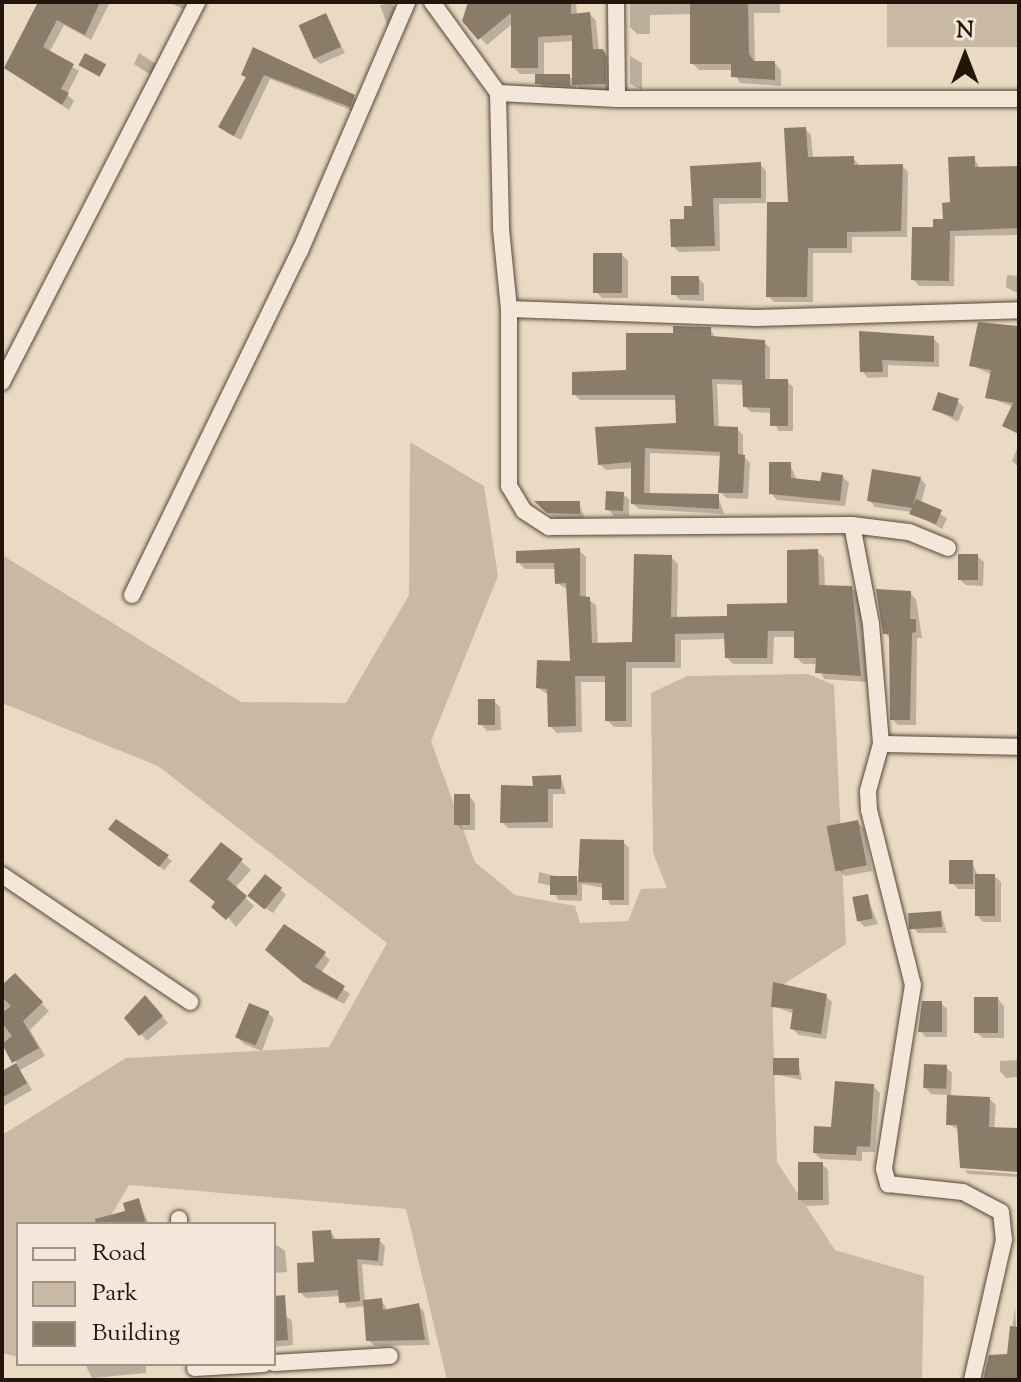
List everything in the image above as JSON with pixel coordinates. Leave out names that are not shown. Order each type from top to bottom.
[{"type":"street","points":[[2,382],[197,2]]},
{"type":"street","points":[[132,595],[300,251],[407,2]]},
{"type":"street","points":[[432,2],[498,93],[509,309],[509,486],[524,511],[549,527],[852,525],[909,532],[948,548]]},
{"type":"street","points":[[616,2],[617,99]]},
{"type":"street","points":[[498,93],[617,99],[1019,99]]},
{"type":"street","points":[[509,309],[757,318],[1019,310]]},
{"type":"street","points":[[852,525],[871,624],[881,744],[868,791],[869,810],[913,985],[884,1169],[888,1184],[963,1192],[1001,1212],[1004,1240],[972,1380]]},
{"type":"street","points":[[881,744],[1019,747]]},
{"type":"street","points":[[2,875],[190,1002]]},
{"type":"street","points":[[276,1363],[390,1356]]},
{"type":"street","points":[[195,1371],[244,1366]]},
{"type":"green space","points":[[887,2],[1019,2],[1019,47],[887,47]]},
{"type":"green space","points":[[410,442],[484,486],[498,576],[431,741],[475,862],[515,895],[575,906],[580,923],[628,921],[641,889],[667,888],[653,853],[651,693],[687,676],[808,674],[834,685],[846,944],[772,992],[777,1162],[835,1250],[924,1276],[922,1380],[447,1380],[406,1209],[129,1185],[107,1222],[16,1222],[16,1356],[2,1353],[2,1135],[126,1058],[329,1047],[387,943],[158,766],[2,703],[2,555],[241,702],[346,703],[409,595]]},
{"type":"building","points":[[38,2],[100,2],[85,35],[57,20],[43,47],[74,64],[61,89],[69,93],[62,105],[4,68]]},
{"type":"building","points":[[468,2],[571,2],[571,14],[590,12],[593,49],[603,49],[606,55],[606,84],[572,85],[572,35],[538,37],[538,68],[511,68],[511,13],[478,40],[462,21]]},
{"type":"building","points":[[690,2],[748,2],[749,54],[754,61],[775,61],[775,80],[731,77],[731,64],[690,64]]},
{"type":"building","points":[[326,13],[341,47],[314,59],[299,25]]},
{"type":"building","points":[[253,47],[355,95],[350,107],[264,75],[234,136],[218,127],[246,77],[241,75]]},
{"type":"building","points":[[85,53],[106,64],[100,77],[78,65]]},
{"type":"building","points":[[535,74],[570,74],[570,86],[535,84]]},
{"type":"building","points":[[806,127],[808,157],[854,156],[854,165],[903,164],[901,231],[847,232],[847,248],[808,248],[807,297],[766,297],[767,202],[788,202],[784,128]]},
{"type":"building","points":[[975,156],[975,167],[1019,166],[1019,228],[950,231],[949,281],[911,280],[912,227],[933,227],[933,219],[943,219],[942,203],[950,202],[948,157]]},
{"type":"building","points":[[761,162],[761,198],[713,198],[715,246],[671,247],[670,219],[684,219],[684,206],[692,206],[690,166]]},
{"type":"building","points":[[593,253],[622,253],[622,293],[593,293]]},
{"type":"building","points":[[671,276],[699,276],[699,295],[671,295]]},
{"type":"building","points":[[978,322],[1019,326],[1019,434],[1002,426],[1013,403],[985,398],[991,370],[969,366]]},
{"type":"building","points":[[673,326],[711,327],[711,336],[765,340],[765,379],[788,379],[788,426],[770,426],[770,408],[743,407],[742,380],[712,379],[714,426],[738,427],[738,454],[745,455],[743,493],[718,493],[720,452],[645,448],[644,493],[719,494],[719,509],[631,504],[631,462],[598,465],[595,427],[676,423],[675,395],[572,395],[572,372],[626,370],[626,333],[673,333]]},
{"type":"building","points":[[859,331],[934,336],[934,362],[882,360],[883,372],[860,372]]},
{"type":"building","points":[[938,392],[959,399],[953,417],[932,410]]},
{"type":"building","points":[[769,462],[791,462],[791,478],[820,481],[822,472],[843,475],[840,501],[769,494]]},
{"type":"building","points":[[872,469],[921,477],[913,505],[916,499],[942,510],[936,524],[909,514],[912,508],[867,501]]},
{"type":"building","points":[[606,491],[624,492],[623,511],[605,510]]},
{"type":"building","points":[[534,501],[580,501],[580,514],[547,513]]},
{"type":"building","points":[[580,548],[580,596],[590,597],[592,643],[632,642],[634,554],[672,555],[671,617],[727,616],[727,604],[787,603],[787,550],[818,549],[819,585],[852,586],[861,676],[815,673],[816,658],[794,658],[794,631],[768,631],[767,658],[725,658],[724,633],[675,634],[675,662],[626,662],[626,721],[605,721],[605,676],[575,676],[576,726],[548,727],[547,689],[536,688],[537,660],[570,661],[566,583],[555,584],[554,563],[516,563],[516,551]]},
{"type":"building","points":[[958,554],[978,554],[978,580],[958,580]]},
{"type":"building","points":[[876,589],[911,591],[910,619],[916,619],[916,632],[912,633],[910,720],[890,720],[889,634],[883,634]]},
{"type":"building","points":[[478,699],[495,699],[495,725],[478,725]]},
{"type":"building","points":[[561,775],[561,789],[548,789],[548,822],[500,823],[501,785],[533,786],[532,776]]},
{"type":"building","points":[[454,794],[470,794],[470,825],[454,825]]},
{"type":"building","points":[[116,819],[169,855],[159,867],[108,829]]},
{"type":"building","points":[[858,820],[867,865],[835,871],[827,826]]},
{"type":"building","points":[[580,839],[624,840],[624,900],[602,900],[602,883],[578,882]]},
{"type":"building","points":[[221,842],[243,859],[227,879],[247,896],[226,920],[211,907],[215,902],[189,881]]},
{"type":"building","points":[[949,860],[973,860],[973,884],[949,884]]},
{"type":"building","points":[[265,874],[282,888],[264,910],[247,896]]},
{"type":"building","points":[[975,874],[995,874],[995,916],[975,916]]},
{"type":"building","points":[[550,876],[577,876],[577,895],[550,895]]},
{"type":"building","points":[[868,894],[873,919],[857,922],[852,897]]},
{"type":"building","points":[[941,911],[942,927],[909,929],[908,913]]},
{"type":"building","points":[[284,924],[326,952],[315,967],[345,986],[337,999],[303,982],[265,950]]},
{"type":"building","points":[[15,973],[43,1002],[23,1021],[39,1048],[12,1063],[2,1044],[12,1036],[2,1023],[2,1013],[11,1006],[2,997],[2,985]]},
{"type":"building","points":[[773,982],[827,994],[821,1034],[790,1029],[793,1009],[771,1007]]},
{"type":"building","points":[[145,995],[163,1016],[139,1036],[124,1018]]},
{"type":"building","points":[[974,997],[998,997],[998,1033],[974,1033]]},
{"type":"building","points":[[922,1001],[942,1001],[942,1032],[918,1032]]},
{"type":"building","points":[[249,1003],[269,1011],[256,1046],[235,1037]]},
{"type":"building","points":[[773,1058],[799,1058],[799,1075],[773,1075]]},
{"type":"building","points":[[16,1063],[27,1083],[2,1098],[2,1071]]},
{"type":"building","points":[[924,1064],[947,1065],[946,1089],[923,1088]]},
{"type":"building","points":[[835,1081],[874,1084],[870,1147],[857,1146],[856,1155],[813,1153],[814,1126],[831,1127]]},
{"type":"building","points":[[947,1095],[990,1097],[989,1127],[1019,1128],[1019,1172],[960,1168],[957,1125],[946,1125]]},
{"type":"building","points":[[798,1162],[823,1162],[823,1200],[798,1200]]},
{"type":"building","points":[[139,1198],[145,1222],[96,1222],[95,1219],[125,1211],[123,1203]]},
{"type":"building","points":[[331,1230],[332,1239],[380,1238],[378,1261],[357,1259],[360,1301],[339,1303],[338,1290],[298,1293],[297,1263],[314,1262],[312,1231]]},
{"type":"building","points":[[285,1295],[288,1340],[276,1341],[276,1296]]},
{"type":"building","points":[[382,1298],[383,1310],[419,1303],[425,1340],[366,1341],[363,1300]]},
{"type":"building","points":[[1010,1326],[1019,1327],[1019,1380],[983,1380],[989,1355],[1007,1354]]}]
